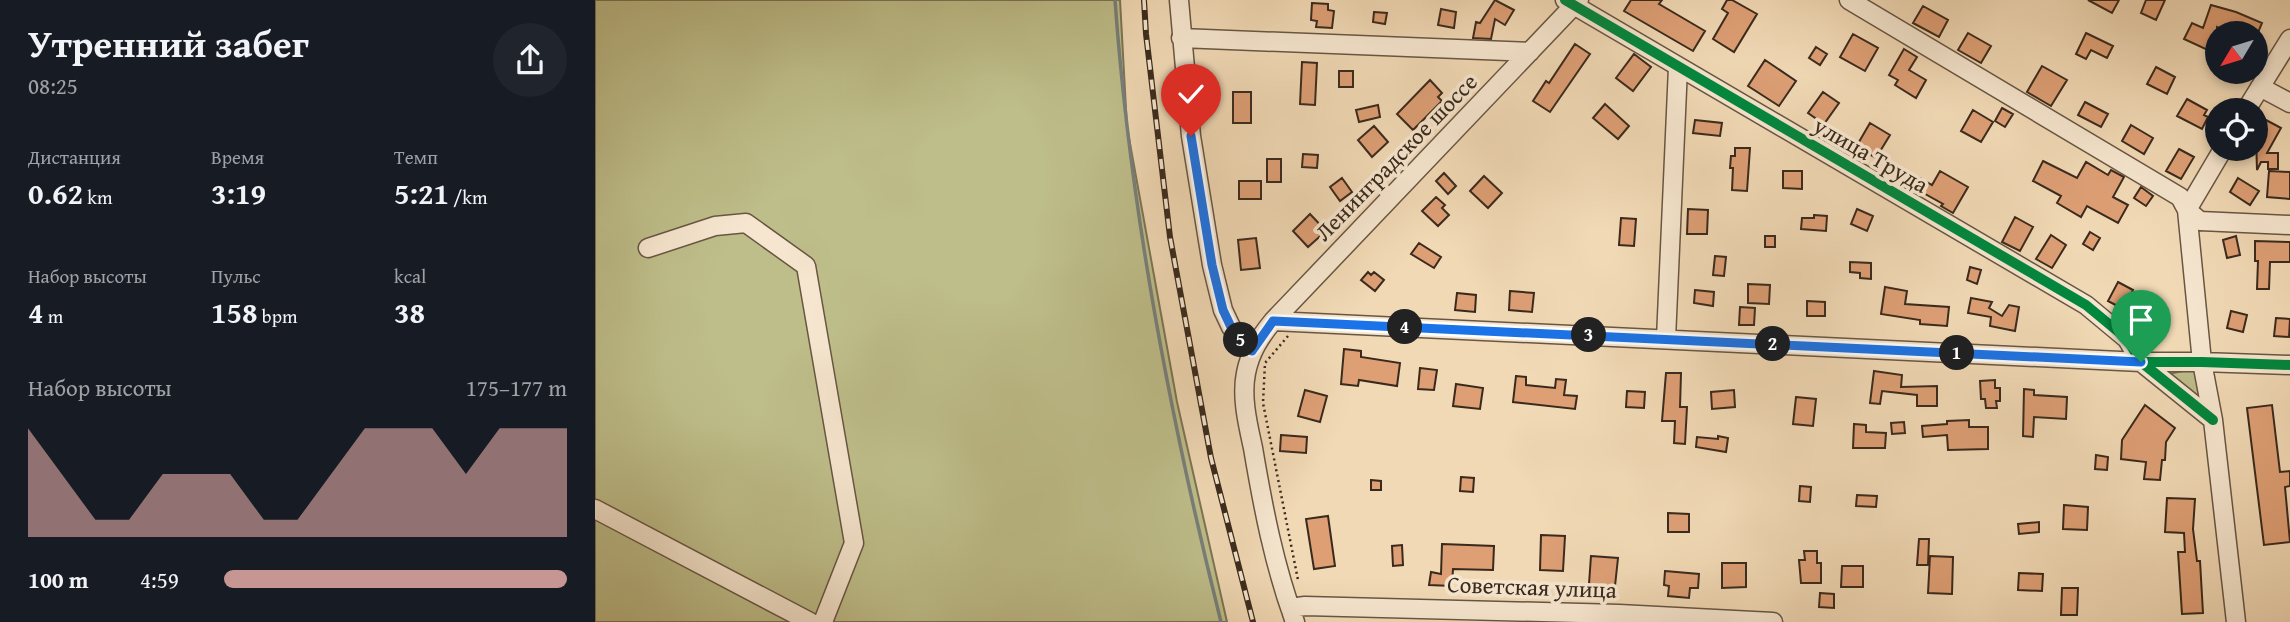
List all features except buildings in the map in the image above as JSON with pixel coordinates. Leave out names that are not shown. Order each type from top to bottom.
[{"type":"street","points":[[1179,0],[1191,136],[1212,265],[1223,310],[1231,327],[1252,351],[1245,375],[1245,407],[1268,531],[1296,612]]},
{"type":"street","points":[[1849,0],[2180,197],[2187,210],[2200,221],[2290,225]]},
{"type":"street","name":"Ленинградское шоссе","points":[[1252,351],[1273,321],[1530,52],[1573,2]]},
{"type":"street","name":"улица Труда","points":[[1573,2],[1678,67],[2086,305],[2127,339],[2141,362],[2213,420]]},
{"type":"street","points":[[1181,38],[1530,52]]},
{"type":"street","points":[[2253,98],[2290,39]]},
{"type":"street","points":[[1666,339],[1678,67]]},
{"type":"street","points":[[2260,87],[2290,103]]},
{"type":"street","points":[[2216,161],[2187,210],[2202,362],[2213,420],[2237,622]]},
{"type":"street","points":[[648,248],[715,226],[746,223],[806,266],[855,542],[823,622]]},
{"type":"street","points":[[1273,321],[2141,362],[2290,365]]},
{"type":"street","points":[[595,509],[810,622]]},
{"type":"street","name":"Советская улица","points":[[1296,612],[1619,614],[1773,622]]},
{"type":"path","points":[[1296,612],[1294,563],[1263,403],[1265,363],[1299,323]]},
{"type":"green space","points":[[595,0],[1120,0],[1127,127],[1177,402],[1227,622],[595,622]]},
{"type":"green space","points":[[2192,369],[2196,372],[2199,394],[2196,396],[2169,374]]},
{"type":"waterway","points":[[1115,0],[1131,157],[1155,313],[1185,468],[1221,622]]},
{"type":"railway","points":[[1144,0],[1170,237],[1211,458],[1253,622]]},
{"type":"cycle path","points":[[1565,0],[2086,305],[2127,339],[2141,362],[2213,420]]},
{"type":"cycle path","points":[[1273,321],[2141,362],[2290,365]]},
{"type":"route","points":[[1191,136],[1212,265],[1223,310],[1231,327],[1252,351],[1273,321],[2141,362]]}]
